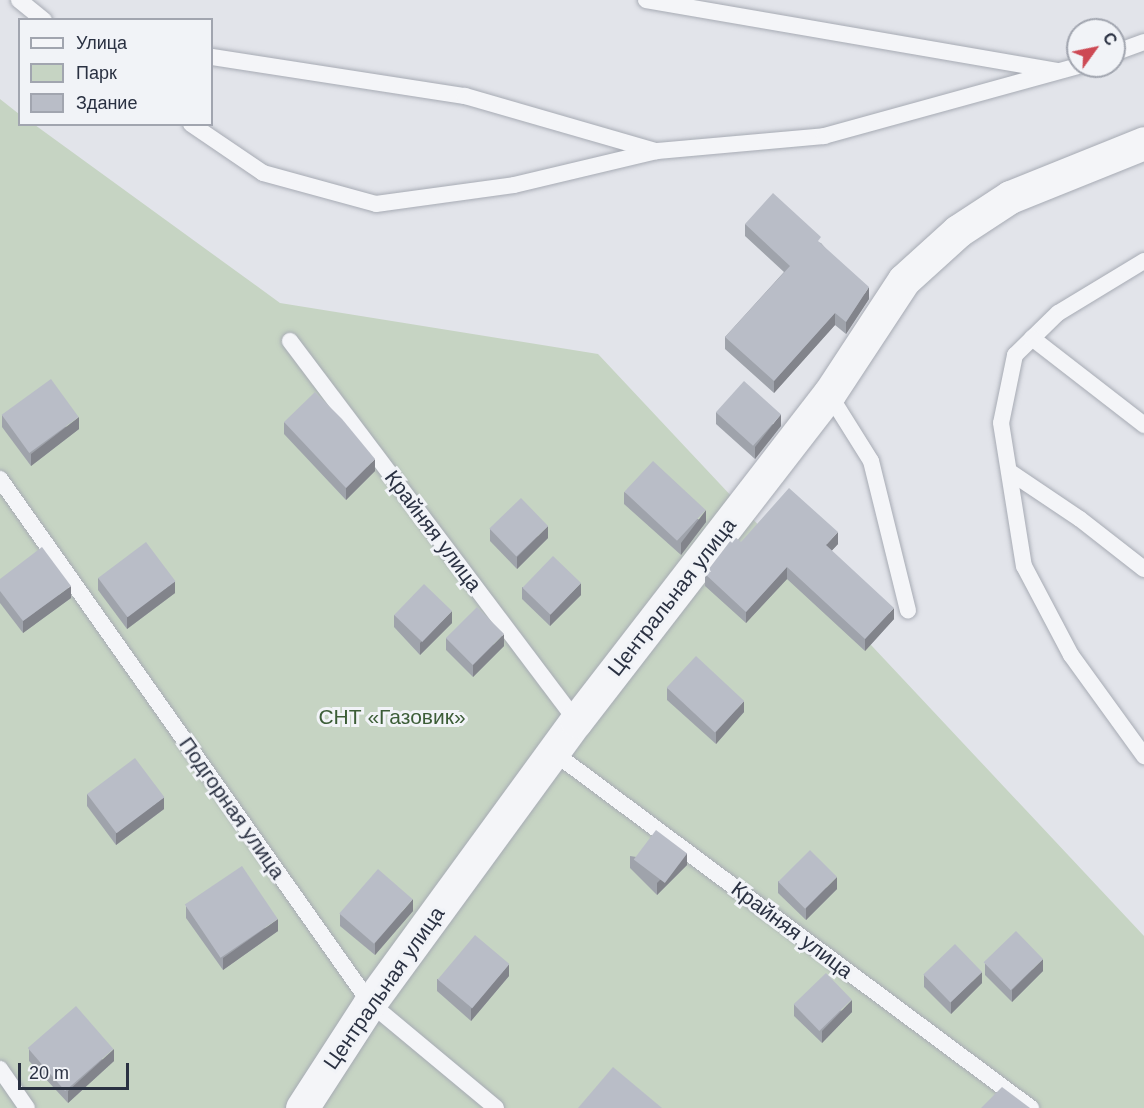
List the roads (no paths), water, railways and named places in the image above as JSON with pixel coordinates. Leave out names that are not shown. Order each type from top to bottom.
[{"type":"street","name":"Центральная улица","points":[[302,1108],[370,1003],[576,721],[829,394],[904,280],[958,231],[1010,197],[1144,143]]},
{"type":"lane","points":[[19,0],[42,18]]},
{"type":"lane","points":[[646,0],[1066,68]]},
{"type":"lane","points":[[1126,49],[1144,42]]},
{"type":"lane","points":[[213,57],[465,96],[657,151]]},
{"type":"lane","points":[[194,126],[263,173],[376,204],[514,185],[657,151],[824,136],[1066,70]]},
{"type":"lane","points":[[1144,261],[1058,313],[1015,355],[1000,423],[1024,566],[1071,655],[1144,756]]},
{"type":"lane","points":[[1032,338],[1144,425]]},
{"type":"lane","name":"Крайняя улица","points":[[290,340],[576,721]]},
{"type":"lane","points":[[829,394],[871,460],[908,610]]},
{"type":"lane","points":[[1010,472],[1080,519],[1144,569]]},
{"type":"lane","name":"Подгорная улица","points":[[0,479],[370,1003],[496,1108]]},
{"type":"lane","name":"Крайняя улица","points":[[553,752],[1031,1108]]},
{"type":"lane","points":[[0,1069],[27,1108]]},
{"type":"park label","name":"СНТ «Газовик»","points":[[392,717]]}]
